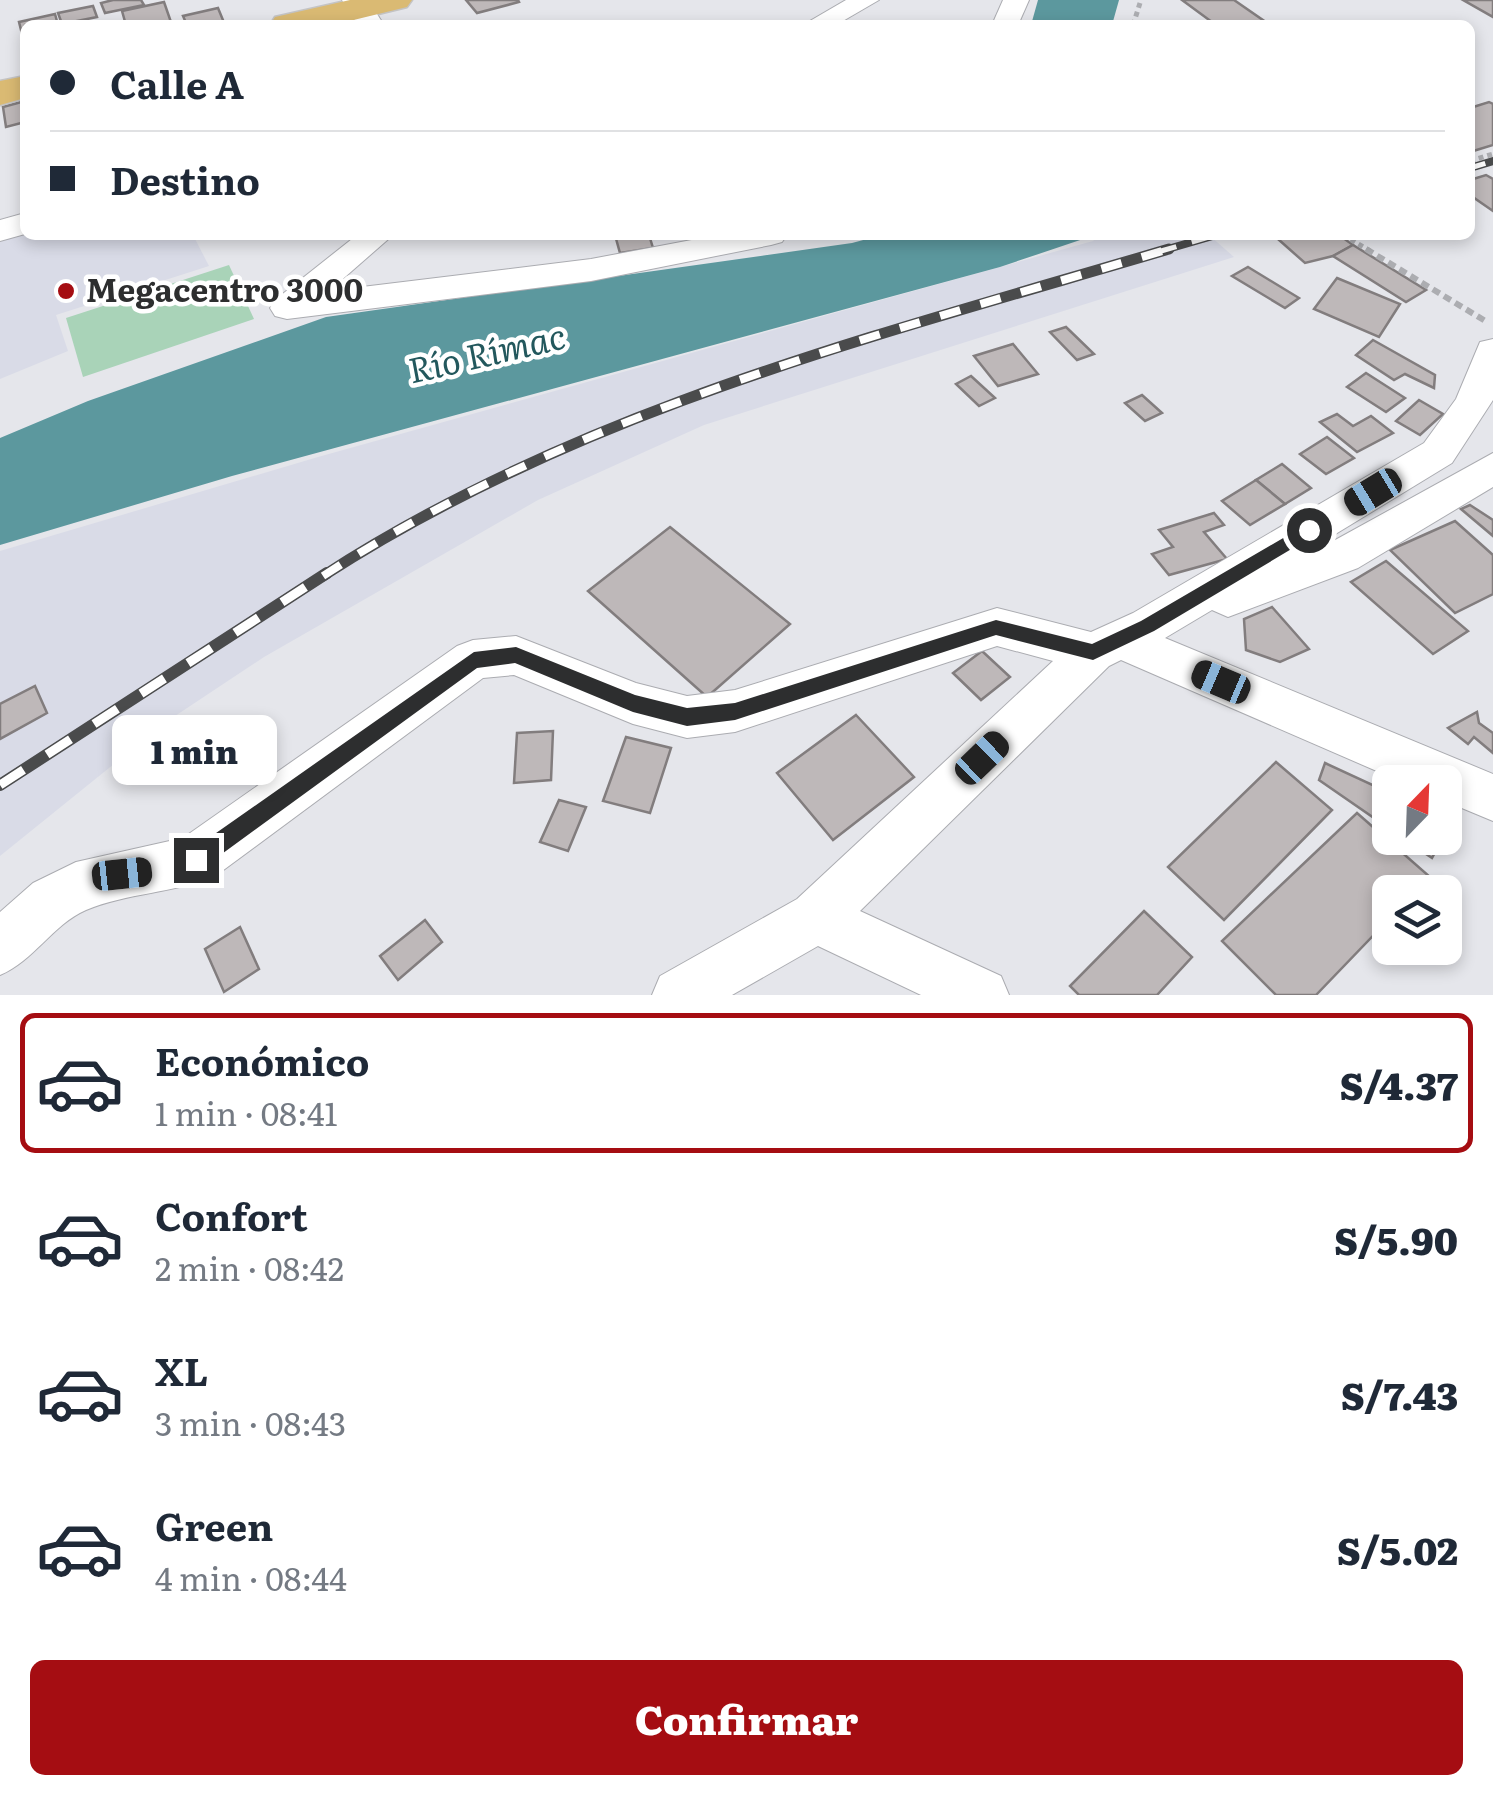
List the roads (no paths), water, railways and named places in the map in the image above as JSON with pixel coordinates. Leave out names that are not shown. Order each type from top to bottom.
[{"type":"highway","points":[[314,20],[394,0]]},
{"type":"street","points":[[819,20],[866,0]]},
{"type":"street","points":[[371,240],[287,308],[609,251],[720,240]]},
{"type":"street","points":[[701,990],[816,918],[1120,639],[1438,453],[1473,404],[1493,352]]},
{"type":"street","points":[[1120,639],[1344,556],[1493,468]]},
{"type":"street","points":[[0,948],[60,896],[122,874],[165,870],[196,860],[474,660],[516,655],[633,704],[687,717],[735,712],[996,627],[1120,639],[1493,798]]},
{"type":"street","points":[[816,918],[982,995]]},
{"type":"water","points":[[1038,0],[1119,0],[1113,20],[1032,20]]},
{"type":"water","name":"Río Rímac","points":[[1080,240],[1000,267],[232,476],[0,545],[0,438],[88,401],[326,317],[852,243]]},
{"type":"railway","points":[[1475,166],[1493,161]]},
{"type":"railway","points":[[1161,251],[1199,240]]},
{"type":"railway","points":[[323,576],[421,518],[523,467],[627,422],[842,346],[1169,249]]},
{"type":"railway","points":[[0,785],[327,573]]},
{"type":"place","name":"Megacentro 3000","points":[[66,291]]}]
